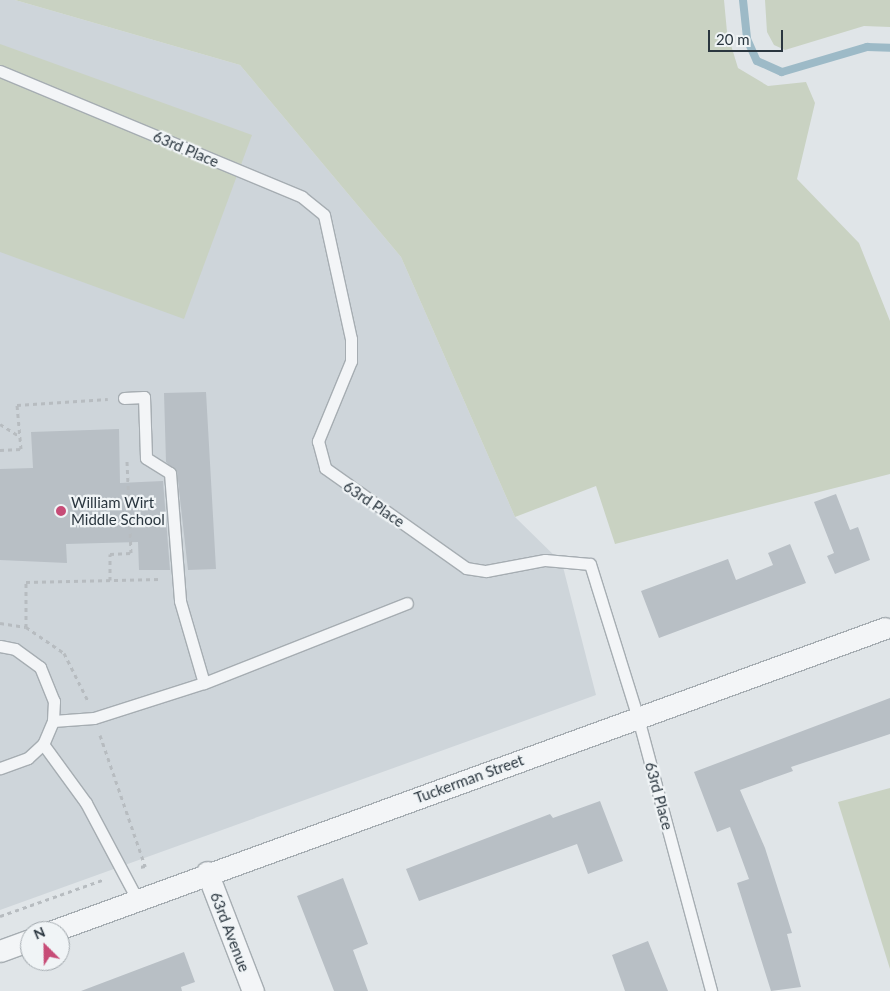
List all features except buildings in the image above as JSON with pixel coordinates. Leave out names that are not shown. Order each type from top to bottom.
[{"type":"street","name":"Tuckerman Street","points":[[70,925],[207,872],[884,628]]},
{"type":"street","name":"63rd Avenue","points":[[207,872],[253,991]]},
{"type":"street","points":[[0,951],[20,944]]},
{"type":"lane","name":"63rd Place","points":[[0,71],[314,204],[330,233],[351,339],[350,361],[318,440],[325,468],[466,568],[486,571],[545,560],[577,559],[590,564],[638,718],[710,991]]},
{"type":"lane","points":[[124,398],[144,397],[146,458],[170,473],[177,579],[188,635],[204,683]]},
{"type":"lane","points":[[53,721],[94,718],[204,683],[407,603]]},
{"type":"lane","points":[[0,646],[14,649],[40,668],[54,701],[53,721],[43,744],[28,758],[0,768]]},
{"type":"lane","points":[[43,744],[86,803],[137,899]]},
{"type":"path","points":[[0,450],[20,449],[16,405],[124,398]]},
{"type":"path","points":[[0,424],[19,436]]},
{"type":"path","points":[[110,580],[110,554],[131,553],[126,456]]},
{"type":"path","points":[[26,627],[26,582],[177,579]]},
{"type":"shaded area","points":[[0,0],[15,0],[240,65],[401,257],[515,517],[562,563],[596,695],[0,910]]},
{"type":"green space","points":[[15,0],[724,0],[727,32],[738,68],[768,86],[806,82],[815,103],[797,179],[859,243],[890,321],[890,474],[615,544],[596,486],[515,517],[401,257],[240,65]]},
{"type":"green space","points":[[765,0],[890,0],[890,27],[864,26],[785,50],[774,45],[767,32]]},
{"type":"green space","points":[[0,44],[252,135],[184,319],[0,252]]},
{"type":"green space","points":[[890,788],[890,969],[838,802]]},
{"type":"waterway","points":[[743,0],[747,39],[757,61],[782,72],[867,47],[890,48]]},
{"type":"place","name":"William Wirt Middle School","points":[[61,511]]}]
